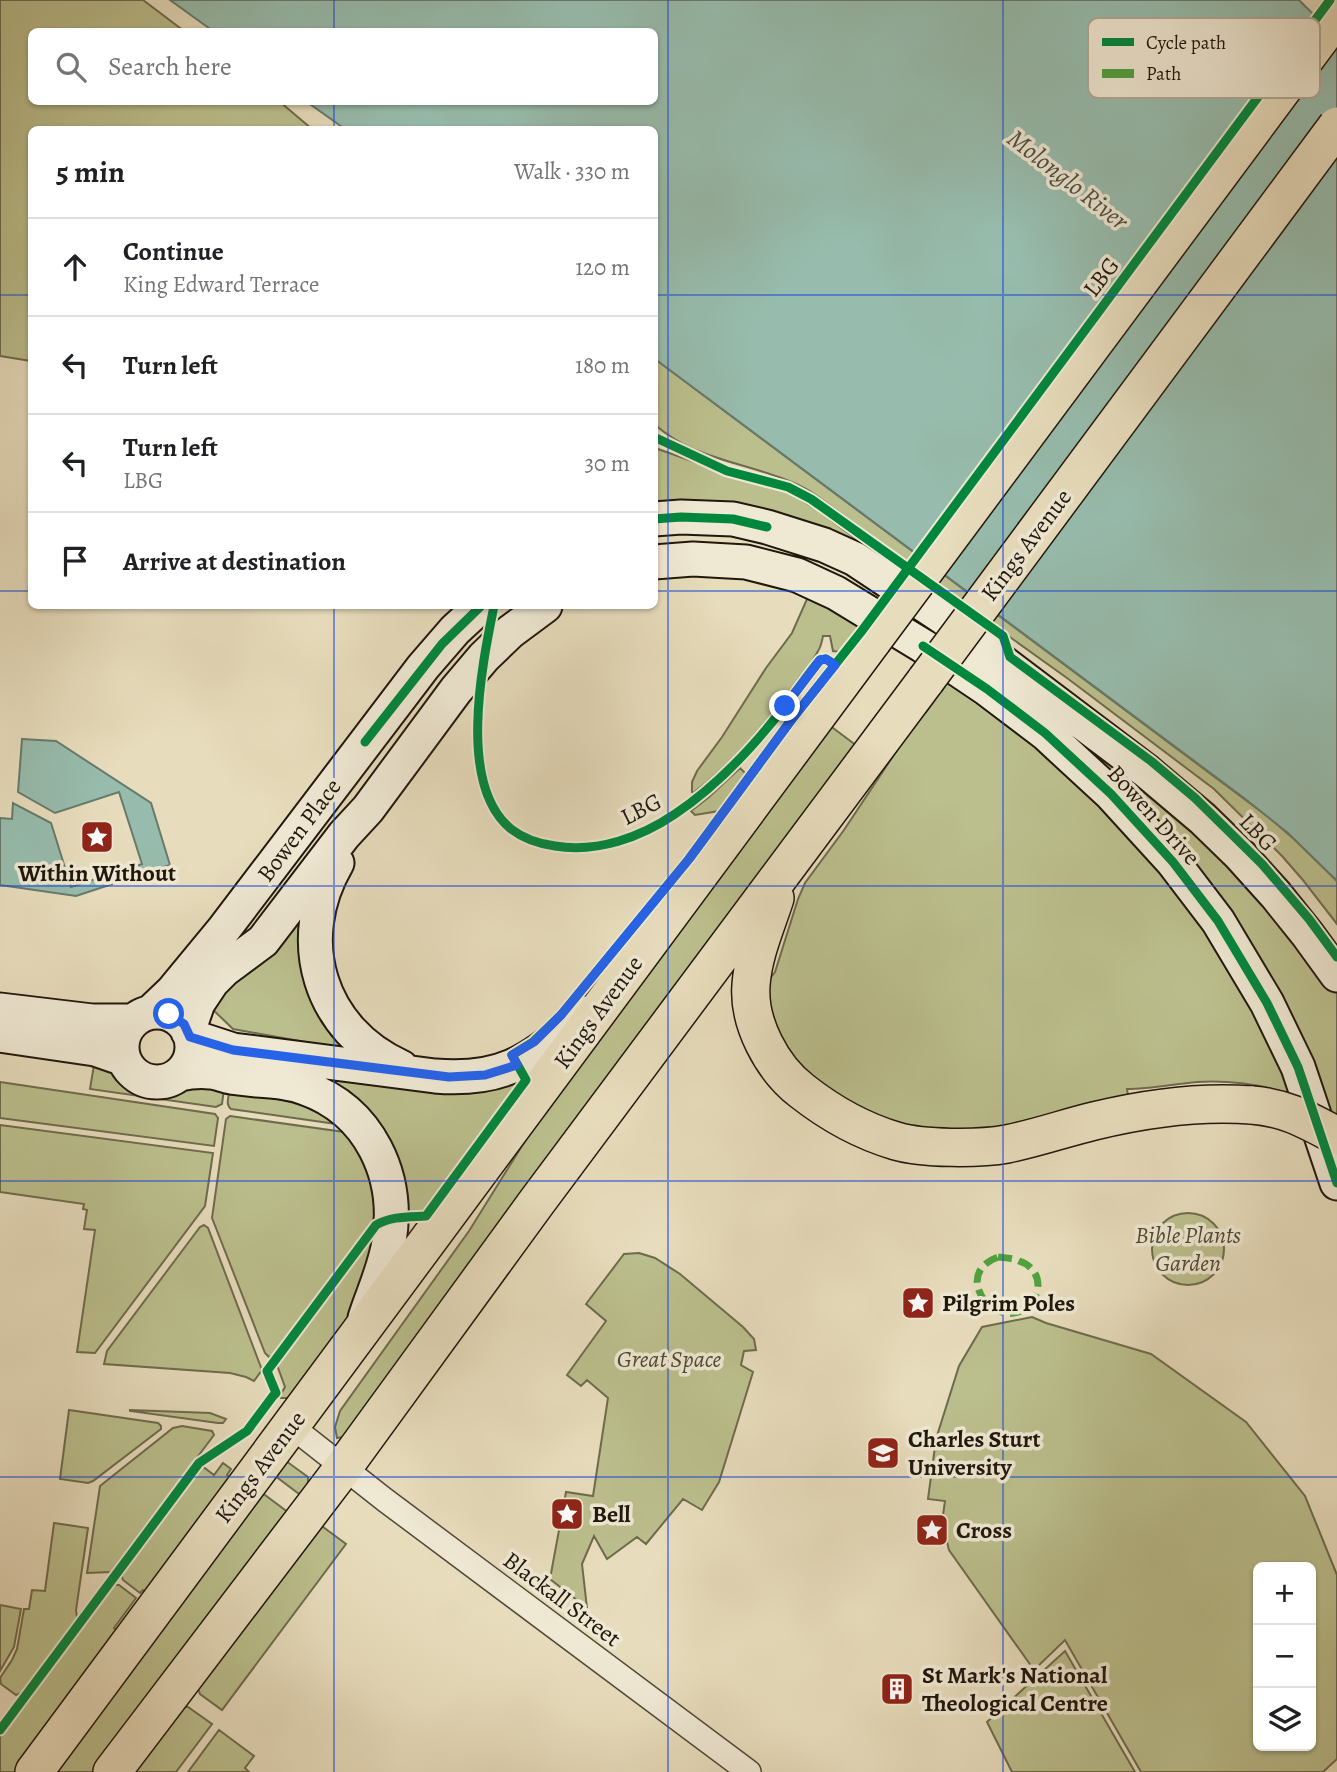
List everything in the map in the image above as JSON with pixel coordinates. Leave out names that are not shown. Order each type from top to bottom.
[{"type":"main road","name":"Kings Avenue","points":[[1320,39],[1337,16]]},
{"type":"main road","name":"Kings Avenue","points":[[34,1772],[1276,98]]},
{"type":"main road","name":"Kings Avenue","points":[[112,1772],[343,1468],[536,1203],[1337,126]]},
{"type":"main road","name":"Bowen Drive","points":[[658,519],[733,519],[824,545],[855,559],[944,618],[1152,776],[1202,819],[1276,895],[1337,975]]},
{"type":"main road","name":"Bowen Drive","points":[[658,562],[694,559],[746,562],[797,575],[836,593],[923,646],[987,689],[1045,733],[1120,803],[1173,862],[1218,921],[1267,1003],[1298,1067],[1337,1182]]},
{"type":"main road","name":"Bowen Place","points":[[142,1017],[172,992],[224,929],[401,694],[448,637],[478,609]]},
{"type":"main road","name":"Bowen Place","points":[[189,1034],[198,1003],[207,988],[224,970],[263,941],[484,657],[510,632],[541,609]]},
{"type":"main road","points":[[368,809],[323,894],[314,934],[316,960],[331,1003],[347,1027],[367,1046],[390,1062],[423,1075]]},
{"type":"main road","points":[[784,870],[752,975],[751,994],[755,1017],[771,1055],[787,1078],[834,1114],[866,1130],[898,1142],[968,1148],[1004,1144],[1093,1121],[1162,1108],[1228,1103],[1270,1106],[1298,1115],[1337,1136]]},
{"type":"main road","points":[[189,1034],[233,1050],[463,1078],[485,1075],[524,1062],[607,999]]},
{"type":"main road","points":[[0,1010],[92,1021],[169,1014],[184,1024],[189,1034],[191,1053],[184,1068],[164,1081],[146,1080],[131,1071],[124,1059],[124,1035],[142,1017]]},
{"type":"main road","points":[[0,1035],[95,1049],[124,1059]]},
{"type":"main road","points":[[178,1074],[214,1072],[228,1077],[303,1087],[335,1103],[365,1131],[385,1167],[391,1219],[386,1258],[359,1334]]},
{"type":"street","name":"Blackall Street","points":[[291,1426],[343,1468],[749,1772]]},
{"type":"green space","points":[[0,0],[143,0],[180,28],[28,28],[28,105],[284,105],[308,126],[28,126],[28,361],[0,356]]},
{"type":"green space","points":[[658,361],[1267,816],[1337,881],[1337,924],[1282,856],[1214,789],[1067,678],[813,493],[784,479],[691,448],[658,427]]},
{"type":"green space","points":[[658,449],[788,492],[816,509],[896,569],[658,515]]},
{"type":"green space","points":[[812,597],[861,625],[840,652],[833,651],[830,636],[823,636],[813,659],[761,727],[722,769],[693,793],[692,782],[697,771],[792,633],[807,599]]},
{"type":"green space","points":[[948,681],[1028,729],[1192,899],[1299,1097],[1249,1084],[1197,1082],[1127,1089],[1128,1095],[995,1128],[957,1131],[895,1125],[838,1101],[784,1051],[764,986],[775,972],[805,883],[844,830],[923,711],[926,712]]},
{"type":"green space","points":[[1021,683],[1142,774],[1337,983],[1337,1120],[1328,1114],[1085,749]]},
{"type":"green space","points":[[825,722],[861,749],[343,1437],[337,1438],[335,1427],[340,1411],[469,1231],[563,1080]]},
{"type":"green space","points":[[740,768],[747,775],[719,811],[695,815],[691,811],[709,797]]},
{"type":"green space","points":[[302,911],[347,1046],[344,1049],[233,1029],[207,1004]]},
{"type":"green space","points":[[94,1065],[119,1074],[134,1087],[148,1092],[164,1092],[186,1084],[224,1089],[222,1104],[216,1107],[90,1089]]},
{"type":"green space","points":[[318,1078],[520,1079],[521,1082],[426,1212],[404,1213]]},
{"type":"green space","points":[[0,1082],[215,1114],[218,1118],[214,1146],[0,1118]]},
{"type":"green space","points":[[229,1093],[298,1104],[336,1124],[231,1109],[228,1104]]},
{"type":"green space","points":[[230,1116],[344,1132],[364,1162],[376,1200],[372,1223],[274,1355],[269,1357],[265,1353],[212,1218],[226,1119]]},
{"type":"green space","points":[[0,1125],[213,1153],[205,1206],[95,1353],[77,1352],[95,1230],[84,1229],[87,1210],[83,1209],[84,1204],[0,1192]]},
{"type":"green space","name":"Bible Plants Garden","points":[[1195,1213],[1214,1223],[1222,1235],[1222,1263],[1214,1275],[1202,1283],[1181,1285],[1162,1275],[1154,1263],[1152,1242],[1162,1223],[1174,1215]]},
{"type":"green space","points":[[204,1225],[208,1228],[262,1370],[254,1381],[230,1373],[104,1364],[107,1351]]},
{"type":"green space","points":[[379,1228],[371,1274],[321,1366],[289,1398],[281,1398],[285,1387],[277,1365]]},
{"type":"green space","name":"Great Space","points":[[639,1253],[655,1258],[680,1274],[743,1327],[754,1339],[756,1350],[744,1351],[741,1365],[753,1372],[719,1482],[702,1510],[683,1499],[646,1544],[637,1537],[607,1559],[594,1536],[582,1564],[587,1608],[550,1579],[566,1492],[593,1496],[608,1398],[587,1380],[581,1386],[567,1375],[606,1321],[586,1304],[624,1254]]},
{"type":"green space","points":[[1032,1317],[1151,1354],[1246,1422],[1305,1496],[1337,1575],[1337,1759],[1323,1772],[1141,1772],[1065,1640],[1034,1670],[949,1550],[942,1522],[945,1501],[928,1499],[936,1439],[959,1366],[982,1327]]},
{"type":"green space","points":[[69,1410],[158,1423],[161,1429],[93,1481],[88,1483],[60,1479]]},
{"type":"green space","points":[[130,1410],[210,1413],[226,1419],[223,1423],[218,1423]]},
{"type":"green space","points":[[182,1426],[212,1431],[214,1435],[111,1572],[87,1573],[100,1486],[173,1428]]},
{"type":"green space","points":[[286,1461],[308,1477],[305,1493],[299,1494],[274,1475]]},
{"type":"green space","points":[[223,1463],[231,1469],[227,1475],[233,1480],[150,1595],[143,1590],[140,1593],[123,1580],[121,1574],[202,1466],[214,1475]]},
{"type":"green space","points":[[261,1492],[289,1513],[97,1772],[53,1772]]},
{"type":"green space","points":[[54,1523],[88,1528],[77,1618],[21,1693],[16,1695],[1,1684],[0,1678],[17,1649],[24,1609],[29,1609],[32,1590],[45,1591]]},
{"type":"green space","points":[[319,1524],[346,1544],[222,1710],[200,1694],[197,1686]]},
{"type":"green space","points":[[115,1585],[119,1585],[136,1598],[114,1628],[118,1631],[19,1772],[0,1772],[0,1737]]},
{"type":"green space","points":[[0,1605],[21,1609],[14,1647],[0,1671]]},
{"type":"green space","points":[[1065,1651],[1135,1772],[1012,1772],[987,1722]]},
{"type":"green space","points":[[183,1707],[188,1707],[212,1724],[176,1772],[131,1772]]},
{"type":"green space","points":[[219,1730],[254,1756],[245,1768],[249,1772],[188,1772]]},
{"type":"water","name":"Molonglo River","points":[[170,0],[1299,0],[1318,18],[1088,18],[1088,98],[1320,98],[1320,19],[1337,33],[1337,881],[1288,833],[1244,798],[658,361],[658,126],[341,126],[311,105],[658,105],[658,28],[209,28]]},
{"type":"water","points":[[22,739],[56,741],[151,803],[170,865],[76,896],[0,885],[0,818],[12,819],[13,803],[51,823],[71,887],[142,864],[119,792],[55,813],[18,792]]},
{"type":"marked path","points":[[998,1257],[1026,1264],[1035,1273],[1037,1292],[1030,1304],[1018,1312],[1005,1313],[994,1308],[984,1300],[978,1288],[978,1277],[984,1266],[998,1257]]},
{"type":"cycle path","name":"LBG","points":[[1317,18],[1330,0]]},
{"type":"cycle path","name":"LBG","points":[[0,1730],[199,1463],[247,1431],[276,1393],[267,1371],[376,1225],[394,1218],[426,1216],[526,1080],[512,1055],[533,1042],[561,1015],[689,859],[1257,98]]},
{"type":"cycle path","name":"LBG","points":[[658,439],[727,471],[788,487],[811,499],[1003,636],[1010,657],[1151,761],[1195,798],[1262,864],[1337,957]]},
{"type":"cycle path","points":[[658,519],[733,519],[767,527]]},
{"type":"cycle path","points":[[365,742],[442,644],[478,609]]},
{"type":"cycle path","name":"LBG","points":[[493,609],[484,660],[478,723],[479,755],[484,784],[494,809],[511,829],[549,845],[571,848],[603,845],[648,830],[675,814],[707,790],[750,748],[820,660],[826,659],[835,665]]},
{"type":"cycle path","points":[[923,646],[987,689],[1045,733],[1111,794],[1173,862],[1218,921],[1267,1003],[1298,1067],[1337,1183]]},
{"type":"place","name":"Within Without","points":[[97,837]]},
{"type":"place","name":"Pilgrim Poles","points":[[918,1303]]},
{"type":"place","name":"Charles Sturt University","points":[[883,1453]]},
{"type":"place","name":"Bell","points":[[567,1514]]},
{"type":"place","name":"Cross","points":[[932,1530]]},
{"type":"place","name":"St Mark's National Theological Centre","points":[[897,1689]]},
{"type":"route","points":[[169,1014],[184,1024],[190,1037],[233,1050],[463,1078],[485,1075],[517,1065],[512,1055],[534,1042],[561,1015],[689,859],[835,665],[826,659],[820,660],[785,706]]}]
